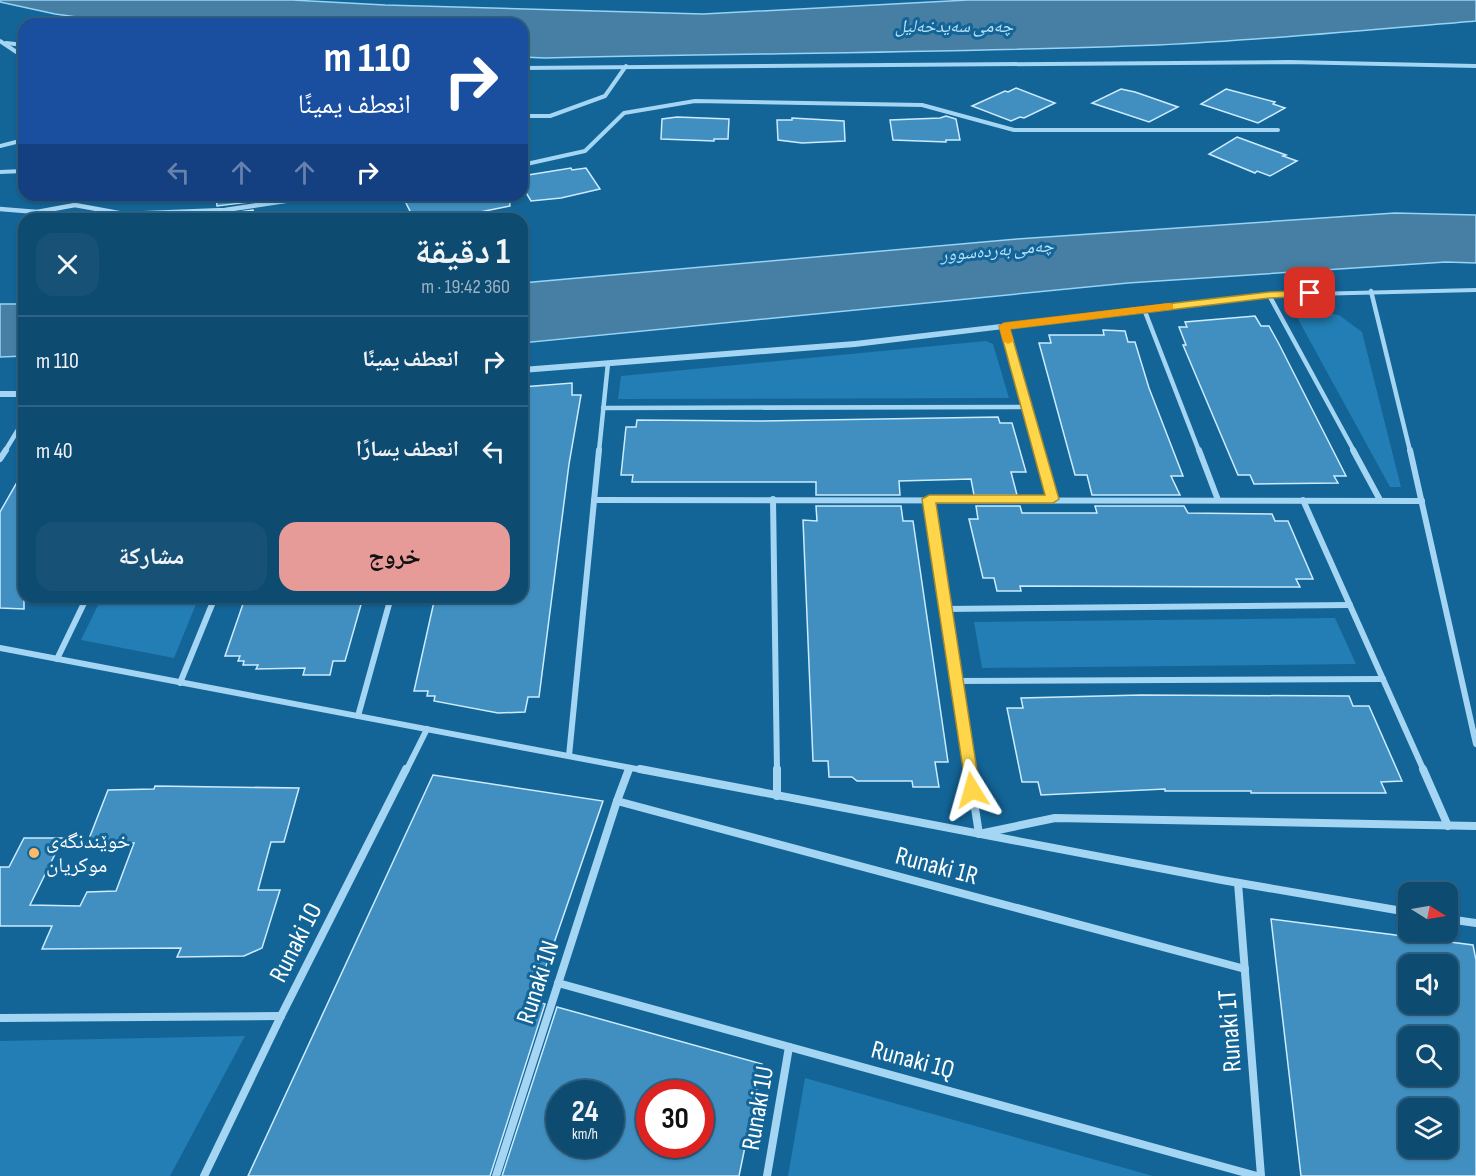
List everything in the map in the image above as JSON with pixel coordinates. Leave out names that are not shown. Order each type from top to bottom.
[{"type":"street","points":[[1,42],[18,44]]},
{"type":"street","points":[[1,42],[18,53]]},
{"type":"street","points":[[528,68],[1289,62],[1476,66]]},
{"type":"street","points":[[528,116],[550,116],[605,96],[626,66]]},
{"type":"street","points":[[528,164],[585,151],[624,113],[695,101],[922,105],[1014,130],[1278,130]]},
{"type":"street","points":[[0,146],[18,142]]},
{"type":"street","points":[[0,172],[18,171]]},
{"type":"street","points":[[149,213],[225,210],[284,201]]},
{"type":"street","points":[[0,210],[37,212],[75,205],[119,213]]},
{"type":"street","points":[[528,370],[855,344],[1269,295],[1476,290]]},
{"type":"street","points":[[1371,291],[1422,501],[1476,744]]},
{"type":"street","points":[[1269,295],[1380,500]]},
{"type":"street","points":[[1144,309],[1218,500]]},
{"type":"street","points":[[1004,326],[1053,499]]},
{"type":"street","points":[[569,756],[608,363]]},
{"type":"street","points":[[0,394],[18,394]]},
{"type":"street","points":[[603,408],[1027,407]]},
{"type":"street","points":[[0,459],[18,430]]},
{"type":"street","points":[[773,499],[777,796]]},
{"type":"street","points":[[929,499],[979,834]]},
{"type":"street","points":[[594,500],[1422,501]]},
{"type":"street","points":[[1303,500],[1448,826]]},
{"type":"street","points":[[57,659],[84,603]]},
{"type":"street","points":[[180,682],[212,603]]},
{"type":"street","points":[[358,716],[390,603]]},
{"type":"street","points":[[945,609],[1350,606]]},
{"type":"street","points":[[0,648],[1238,883],[1398,910]]},
{"type":"street","points":[[957,681],[1383,679]]},
{"type":"street","name":"Runaki 1O","points":[[204,1176],[281,1016],[427,729]]},
{"type":"street","name":"Runaki 1N","points":[[496,1176],[617,801],[630,768]]},
{"type":"street","name":"Runaki 1R","points":[[617,801],[1245,969]]},
{"type":"street","points":[[979,834],[1054,818],[1476,826]]},
{"type":"street","name":"Runaki 1T","points":[[1238,883],[1259,1176]]},
{"type":"street","points":[[1458,920],[1476,923]]},
{"type":"street","name":"Runaki 1Q","points":[[558,983],[1259,1176]]},
{"type":"street","points":[[0,1018],[281,1016]]},
{"type":"street","name":"Runaki 1U","points":[[767,1176],[789,1047]]},
{"type":"shaded area","points":[[1304,309],[1339,315],[1362,332],[1401,487],[1390,487],[1293,310]]},
{"type":"shaded area","points":[[986,341],[993,344],[1009,398],[618,399],[621,376]]},
{"type":"shaded area","points":[[99,603],[197,603],[174,658],[81,640]]},
{"type":"shaded area","points":[[1335,618],[1356,664],[982,668],[974,622]]},
{"type":"shaded area","points":[[245,1036],[170,1176],[0,1176],[0,1041]]},
{"type":"shaded area","points":[[805,1078],[1153,1176],[788,1176]]},
{"type":"water","name":"چەمی سەیدخەلیل","points":[[0,0],[292,0],[385,5],[703,14],[968,0],[1476,0],[1476,21],[1277,38],[1158,45],[545,58],[528,57],[528,18],[84,18],[0,2]]},
{"type":"water","name":"چەمی بەردەسوور","points":[[1395,213],[1476,215],[1476,263],[1446,262],[1128,283],[528,342],[528,282],[1017,239]]},
{"type":"water","points":[[0,304],[18,304],[18,356],[0,357]]},
{"type":"building","points":[[1016,88],[1055,103],[1024,118],[1020,117],[1011,121],[972,106],[1005,91]]},
{"type":"building","points":[[1121,89],[1178,107],[1149,122],[1092,103]]},
{"type":"building","points":[[1226,89],[1275,102],[1273,104],[1285,108],[1258,123],[1201,104]]},
{"type":"building","points":[[946,116],[956,119],[960,140],[946,140],[946,142],[893,140],[890,120]]},
{"type":"building","points":[[677,117],[729,119],[728,139],[714,139],[714,141],[661,139],[662,119]]},
{"type":"building","points":[[792,118],[844,121],[845,141],[802,143],[778,140],[777,120],[792,120]]},
{"type":"building","points":[[1237,137],[1297,161],[1270,176],[1257,171],[1255,173],[1209,154]]},
{"type":"building","points":[[571,168],[572,170],[586,168],[600,189],[561,198],[531,201],[528,196],[528,175]]},
{"type":"building","points":[[217,201],[250,202],[217,206]]},
{"type":"building","points":[[405,201],[510,201],[510,206],[475,213],[411,213]]},
{"type":"building","points":[[253,210],[254,213],[232,213]]},
{"type":"building","points":[[1255,316],[1261,326],[1269,326],[1346,476],[1334,476],[1338,483],[1254,484],[1250,475],[1238,475],[1183,345],[1186,345],[1179,327],[1187,327],[1185,322]]},
{"type":"building","points":[[1103,330],[1125,331],[1128,342],[1135,342],[1149,388],[1183,476],[1171,476],[1180,495],[1092,495],[1087,475],[1075,475],[1039,343],[1051,343],[1049,335],[1104,335]]},
{"type":"building","points":[[572,383],[572,395],[581,395],[569,464],[539,697],[528,697],[525,712],[498,713],[434,701],[435,696],[427,696],[428,691],[414,691],[434,603],[528,603],[528,387]]},
{"type":"building","points":[[998,417],[1000,423],[1012,423],[1026,472],[1011,472],[1017,495],[974,495],[971,479],[899,481],[900,495],[816,495],[816,482],[632,482],[633,475],[621,475],[626,427],[636,427],[637,420],[759,421]]},
{"type":"building","points":[[18,480],[18,603],[24,603],[24,609],[0,608],[0,512]]},
{"type":"building","points":[[816,506],[901,506],[903,521],[913,521],[948,762],[935,762],[939,787],[913,787],[912,781],[857,781],[852,777],[829,777],[828,761],[813,761],[803,520],[817,521]]},
{"type":"building","points":[[976,506],[1020,506],[1022,513],[1097,513],[1095,506],[1184,506],[1188,513],[1272,514],[1275,521],[1288,521],[1313,579],[1296,579],[1300,587],[1020,586],[1021,591],[997,591],[994,578],[983,578],[969,519],[978,519]]},
{"type":"building","points":[[243,603],[361,603],[345,661],[333,661],[330,675],[303,675],[305,668],[256,669],[258,665],[243,665],[244,661],[238,661],[240,656],[225,656]]},
{"type":"building","points":[[1141,695],[1349,696],[1353,706],[1369,706],[1402,781],[1381,782],[1386,793],[1251,793],[1251,791],[1165,791],[1165,789],[1041,795],[1038,782],[1022,782],[1007,708],[1023,708],[1021,698]]},
{"type":"building","points":[[433,775],[603,801],[534,1001],[545,1004],[490,1176],[248,1176]]},
{"type":"building","points":[[155,786],[299,788],[284,842],[271,842],[258,890],[280,890],[262,948],[244,956],[177,957],[181,948],[42,949],[52,926],[0,926],[0,867],[9,867],[24,838],[63,838],[30,905],[80,906],[87,892],[116,891],[134,843],[87,844],[108,790],[154,789]]},
{"type":"building","points":[[1271,919],[1398,935],[1398,942],[1450,942],[1473,945],[1476,960],[1476,1176],[1301,1176]]},
{"type":"building","points":[[557,1007],[762,1064],[739,1176],[502,1176]]},
{"type":"slow traffic","points":[[1008,341],[1004,326],[1169,307]]},
{"type":"place","name":"خوێندنگەی موکریان","points":[[34,853]]},
{"type":"route","points":[[972,790],[929,499],[1053,499],[1004,326],[1269,295],[1310,293]]}]
